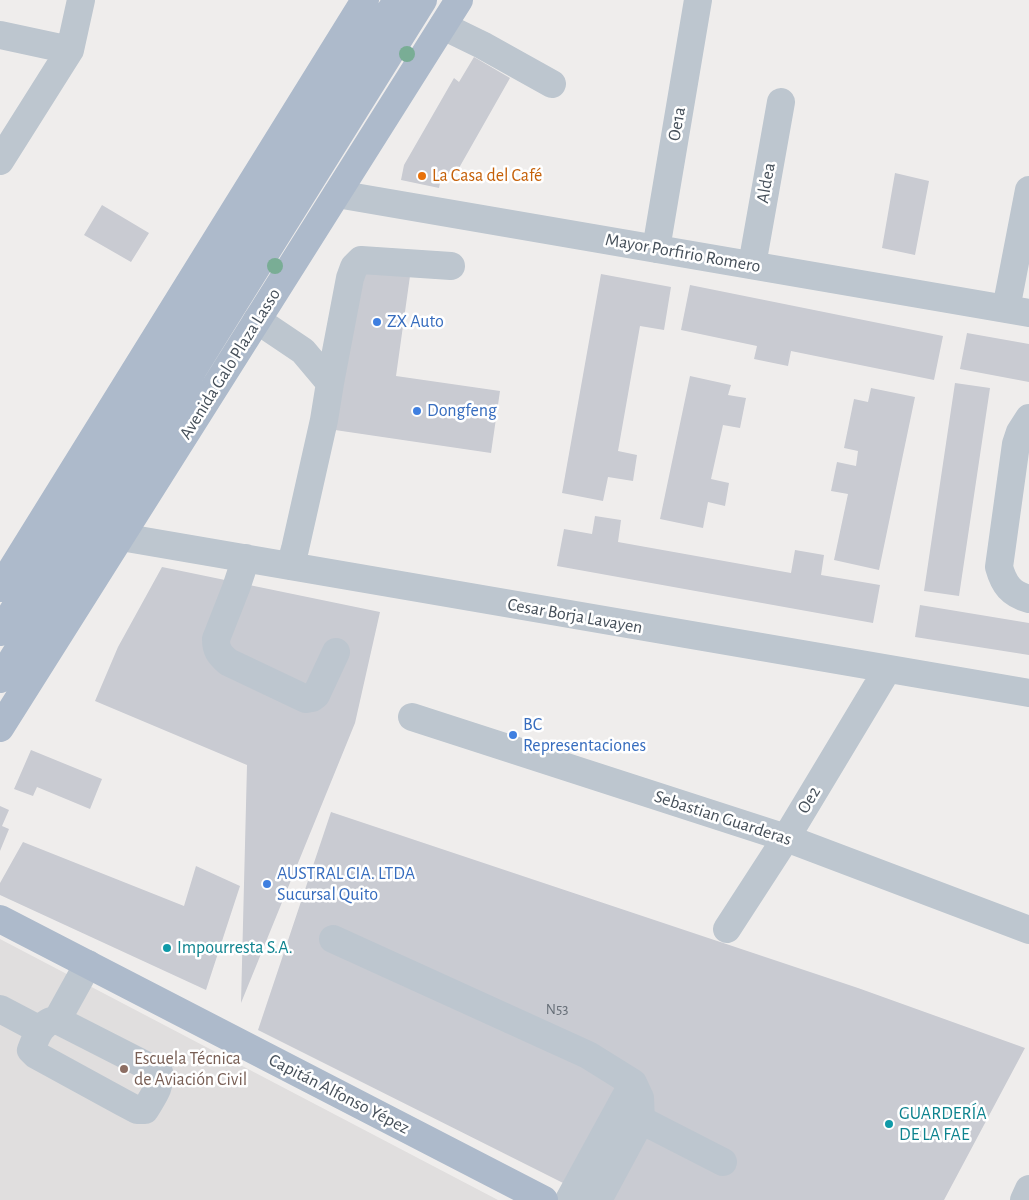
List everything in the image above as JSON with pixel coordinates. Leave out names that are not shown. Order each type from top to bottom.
[{"type":"main road","points":[[0,588],[365,0]]},
{"type":"main road","points":[[0,632],[223,273],[352,75],[397,0]]},
{"type":"main road","name":"Avenida Galo Plaza Lasso","points":[[0,679],[423,0]]},
{"type":"main road","name":"Avenida Galo Plaza Lasso","points":[[0,728],[459,0]]},
{"type":"main road","name":"Capitán Alfonso Yépez","points":[[0,918],[544,1200]]},
{"type":"street","points":[[0,161],[70,50],[81,0]]},
{"type":"street","name":"Oe1a","points":[[656,249],[698,0]]},
{"type":"street","points":[[442,26],[482,45],[552,84]]},
{"type":"street","points":[[0,35],[70,50]]},
{"type":"street","name":"Aldea","points":[[752,265],[781,102]]},
{"type":"street","points":[[1017,311],[1029,190]]},
{"type":"street","name":"Mayor Porfirio Romero","points":[[337,194],[1017,311]]},
{"type":"street","points":[[290,566],[324,420],[350,278],[354,267],[361,260],[451,266]]},
{"type":"street","points":[[257,320],[303,351],[330,383]]},
{"type":"street","points":[[1029,418],[1020,432],[1016,444],[999,567],[1003,581],[1009,590],[1020,597],[1029,599]]},
{"type":"street","name":"Cesar Borja Lavayen","points":[[120,537],[1029,693]]},
{"type":"street","points":[[246,558],[216,639],[216,647],[219,654],[228,662],[306,699],[316,695],[336,652]]},
{"type":"street","name":"Oe2","points":[[727,928],[786,838],[887,670]]},
{"type":"street","name":"Sebastian Guarderas","points":[[412,717],[786,838],[1029,930]]},
{"type":"street","points":[[333,939],[588,1055],[633,1083],[640,1098],[641,1120],[598,1200]]},
{"type":"street","points":[[0,1009],[49,1025],[88,964]]},
{"type":"street","points":[[569,1200],[633,1083]]},
{"type":"street","points":[[641,1120],[723,1162]]},
{"type":"street","points":[[1024,1200],[1029,1188]]},
{"type":"shaded area","name":"Escuela Técnica de Aviación Civil","points":[[0,939],[498,1200],[0,1200]]},
{"type":"building","points":[[474,57],[510,78],[455,175],[442,173],[439,188],[401,180],[404,165],[454,78],[459,82]]},
{"type":"building","points":[[895,173],[929,181],[915,255],[882,248]]},
{"type":"building","points":[[102,205],[149,233],[131,262],[84,235]]},
{"type":"building","name":"Dongfeng","points":[[357,268],[410,276],[396,376],[500,391],[491,453],[335,430]]},
{"type":"building","points":[[601,274],[671,287],[664,330],[640,326],[618,451],[637,455],[633,481],[608,477],[603,501],[562,493]]},
{"type":"building","points":[[690,285],[943,336],[934,380],[791,351],[788,366],[754,359],[757,346],[681,330]]},
{"type":"building","points":[[967,333],[1029,344],[1029,382],[960,369]]},
{"type":"building","points":[[690,376],[731,385],[728,395],[746,398],[740,428],[723,425],[711,479],[729,483],[725,506],[708,502],[703,528],[660,519]]},
{"type":"building","points":[[955,383],[990,388],[959,596],[924,591]]},
{"type":"building","points":[[871,388],[915,397],[879,570],[834,560],[848,494],[831,491],[837,462],[856,466],[858,451],[844,448],[854,399],[868,402]]},
{"type":"building","points":[[595,516],[621,520],[618,542],[791,573],[795,550],[824,555],[821,575],[880,585],[873,623],[557,566],[564,529],[592,534]]},
{"type":"building","name":"AUSTRAL CIA. LTDA Sucursal Quito","points":[[162,567],[380,612],[355,723],[241,1003],[247,765],[95,701],[118,647]]},
{"type":"building","points":[[920,605],[1029,623],[1029,655],[915,637]]},
{"type":"building","points":[[31,750],[102,779],[90,809],[37,787],[33,796],[14,789]]},
{"type":"building","points":[[0,806],[9,810],[2,826],[9,829],[0,851]]},
{"type":"building","points":[[331,812],[858,988],[1025,1048],[944,1200],[597,1200],[258,1030]]},
{"type":"building","name":"Impourresta S.A.","points":[[23,842],[184,906],[196,866],[240,886],[206,990],[0,895],[0,883]]},
{"type":"place","name":"La Casa del Café","points":[[422,176]]},
{"type":"place","name":"ZX Auto","points":[[377,322]]},
{"type":"place","name":"Dongfeng","points":[[417,411]]},
{"type":"place","name":"BC Representaciones","points":[[513,735]]},
{"type":"place","name":"AUSTRAL CIA. LTDA Sucursal Quito","points":[[267,884]]},
{"type":"place","name":"Impourresta S.A.","points":[[167,948]]},
{"type":"place","name":"Escuela Técnica de Aviación Civil","points":[[124,1069]]},
{"type":"place","name":"GUARDERÍA DE LA FAE","points":[[889,1124]]}]
